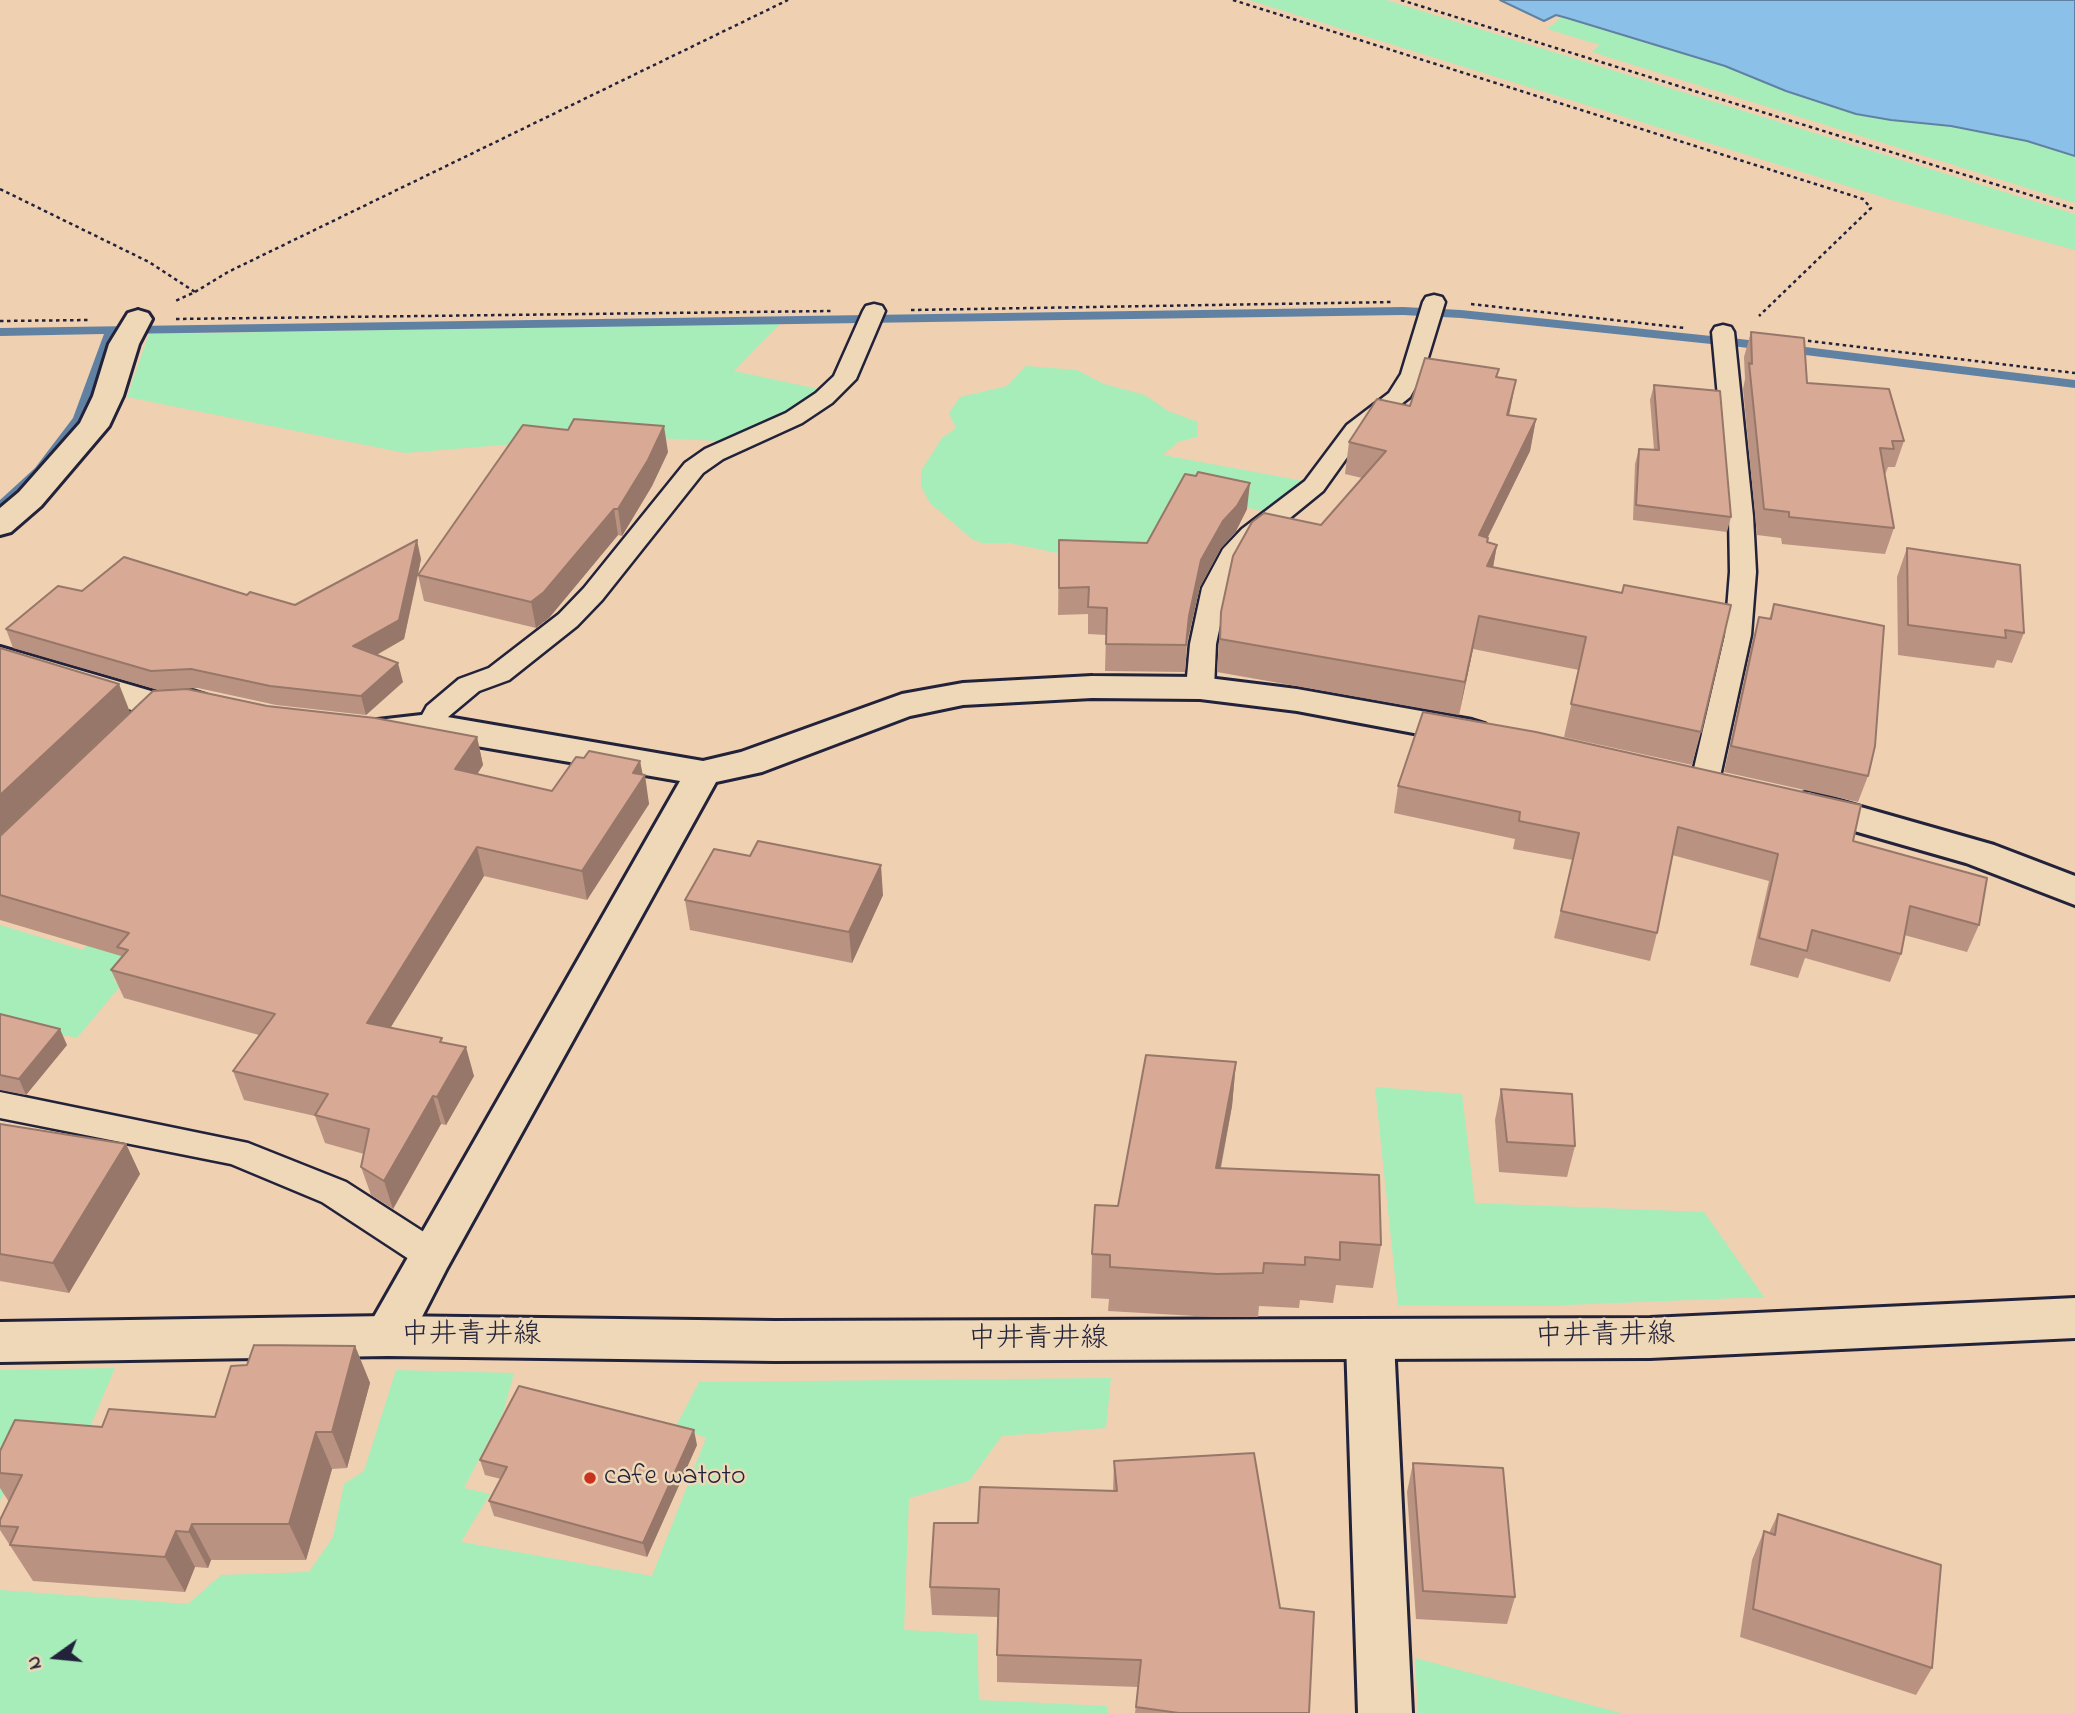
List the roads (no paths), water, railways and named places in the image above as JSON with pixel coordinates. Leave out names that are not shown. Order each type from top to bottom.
[{"type":"street","points":[[0,525],[30,499],[94,426],[108,396],[124,344],[138,319]]},
{"type":"street","points":[[0,658],[103,691],[148,715],[197,703],[223,709]]},
{"type":"street","points":[[338,727],[387,732],[430,726],[703,773],[749,763],[902,706],[963,694],[1093,687],[1200,688],[1297,700],[1508,740]]},
{"type":"street","points":[[388,1336],[703,773]]},
{"type":"street","points":[[1692,779],[1743,790]]},
{"type":"street","points":[[1781,799],[1844,814],[1980,854],[2075,891]]},
{"type":"street","name":"中井青井線","points":[[0,1342],[388,1336],[775,1341],[1650,1338],[2075,1318]]},
{"type":"street","points":[[1370,1341],[1385,1713]]},
{"type":"lane","points":[[1200,688],[1203,644],[1215,588],[1236,549],[1314,486],[1355,430],[1398,397],[1412,374],[1434,302]]},
{"type":"lane","points":[[430,726],[437,712],[468,685],[499,674],[568,620],[593,594],[694,468],[715,454],[794,418],[824,398],[844,379],[874,311]]},
{"type":"lane","points":[[1692,779],[1738,635],[1743,572],[1732,332]]},
{"type":"lane","points":[[0,1105],[236,1152],[334,1192],[431,1255]]},
{"type":"water","points":[[1500,0],[2075,0],[2075,156],[2027,141],[1951,126],[1856,114],[1786,91],[1725,66],[1567,18],[1556,15],[1544,21]]},
{"type":"waterway","points":[[0,332],[1403,311],[1461,314],[1740,343],[2075,384]]},
{"type":"waterway","points":[[0,508],[40,471],[80,419],[91,395],[112,331]]},
{"type":"place","name":"cafe watoto","points":[[590,1478]]}]
